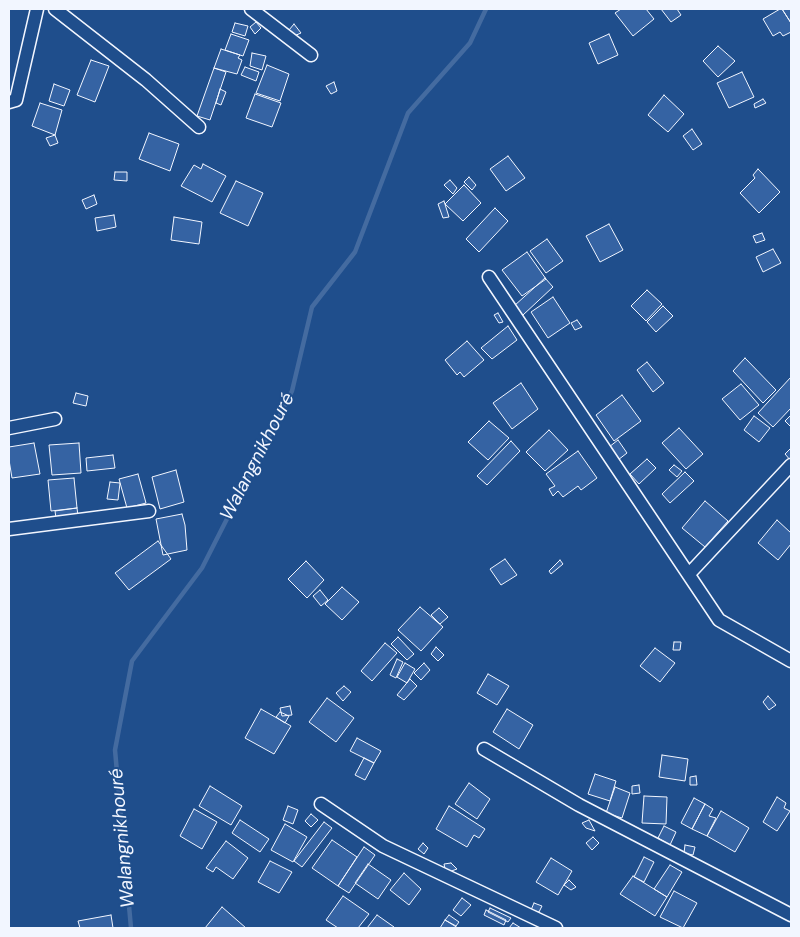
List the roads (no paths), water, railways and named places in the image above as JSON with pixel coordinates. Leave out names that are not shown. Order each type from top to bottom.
[{"type":"street","points":[[9,102],[16,100],[36,9]]},
{"type":"street","points":[[55,9],[146,80],[199,127]]},
{"type":"street","points":[[251,9],[311,55]]},
{"type":"street","points":[[489,277],[690,574],[719,620],[791,661]]},
{"type":"street","points":[[9,428],[54,420]]},
{"type":"street","points":[[690,574],[791,465]]},
{"type":"street","points":[[9,529],[149,511]]},
{"type":"street","points":[[484,749],[580,805],[791,915]]},
{"type":"street","points":[[321,804],[383,846],[556,928]]},
{"type":"waterway","name":"Walangnikhouré","points":[[131,928],[115,750],[132,661],[202,568],[292,391],[312,307],[355,252],[408,113],[470,43],[486,9]]}]
